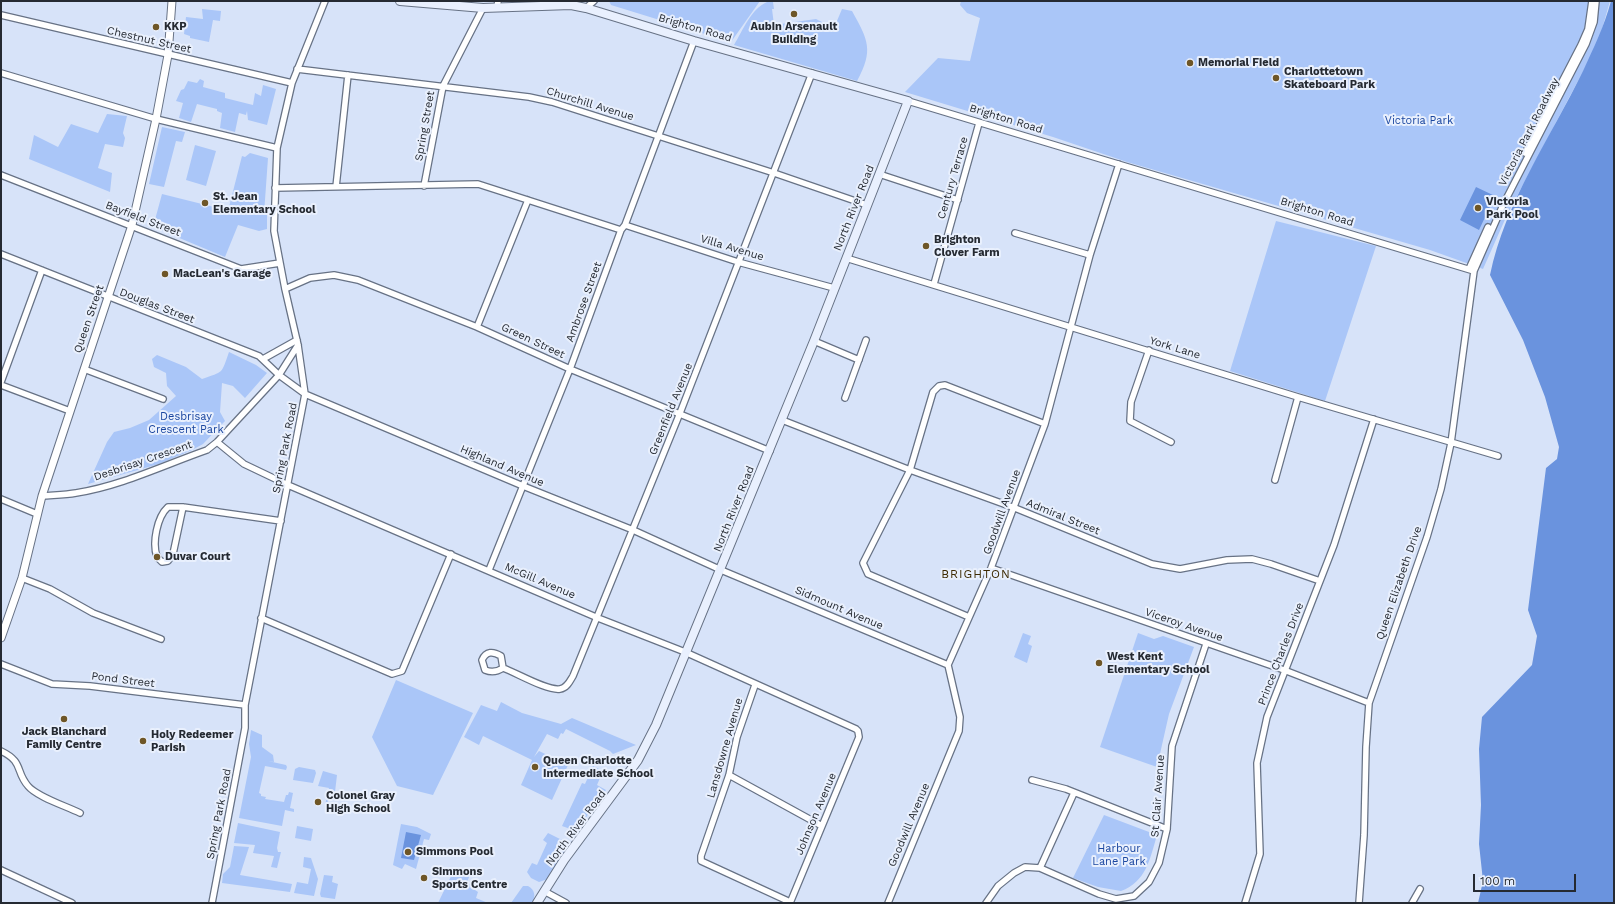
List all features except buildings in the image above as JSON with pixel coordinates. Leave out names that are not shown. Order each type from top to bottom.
[{"type":"main road","name":"Brighton Road","points":[[400,1],[483,8],[497,4],[529,7],[571,5],[586,8],[694,41],[908,101]]},
{"type":"main road","name":"North River Road","points":[[537,903],[544,891],[638,760],[656,725],[685,652],[721,570],[770,451],[908,101]]},
{"type":"street","name":"Queen Street","points":[[1,638],[22,578],[42,496],[132,225],[156,119],[168,55],[172,1]]},
{"type":"street","name":"Spring Park Road","points":[[212,903],[245,728],[245,705],[305,394],[298,342],[285,289],[274,230],[277,148],[292,84],[325,1]]},
{"type":"street","points":[[586,8],[594,1]]},
{"type":"street","name":"Victoria Park Roadway","points":[[1472,270],[1493,215],[1581,45],[1588,29],[1592,1]]},
{"type":"street","name":"Victoria Park Roadway","points":[[1472,270],[1502,205],[1586,44],[1594,22],[1596,1]]},
{"type":"street","name":"Spring Street","points":[[424,186],[443,86],[483,8]]},
{"type":"street","name":"Chestnut Street","points":[[1,15],[292,84]]},
{"type":"street","name":"Ambrose Street","points":[[489,570],[570,369],[621,230],[625,225],[694,41]]},
{"type":"street","name":"Churchill Avenue","points":[[297,69],[530,97],[659,135],[867,206]]},
{"type":"street","points":[[1,73],[156,119],[277,148]]},
{"type":"street","name":"Greenfield Avenue","points":[[503,668],[552,688],[561,689],[568,685],[573,676],[598,618],[680,413],[812,73]]},
{"type":"street","points":[[336,187],[348,75]]},
{"type":"street","name":"Brighton Road","points":[[908,101],[1472,270]]},
{"type":"street","name":"Century Terrace","points":[[934,284],[979,122]]},
{"type":"street","name":"Goodwill Avenue","points":[[888,903],[959,731],[960,717],[948,665],[991,568],[1015,508],[1045,424],[1090,255],[1119,164]]},
{"type":"street","points":[[879,174],[958,200]]},
{"type":"street","name":"Bayfield Street","points":[[1,176],[132,225],[241,269],[280,264]]},
{"type":"street","points":[[275,188],[478,184],[621,230]]},
{"type":"street","points":[[477,327],[528,200]]},
{"type":"street","name":"Villa Avenue","points":[[625,225],[738,262],[834,288]]},
{"type":"street","points":[[1016,232],[1090,255]]},
{"type":"street","name":"Douglas Street","points":[[1,254],[263,359],[279,375]]},
{"type":"street","name":"York Lane","points":[[846,258],[1298,397],[1498,456]]},
{"type":"street","points":[[42,270],[1,383],[70,411]]},
{"type":"street","name":"Queen Elizabeth Drive","points":[[1359,903],[1364,835],[1366,747],[1369,703],[1427,537],[1441,489],[1451,443],[1472,270]]},
{"type":"street","name":"Green Street","points":[[285,289],[310,278],[334,275],[358,280],[477,327],[570,369],[770,451]]},
{"type":"street","points":[[845,398],[866,340]]},
{"type":"street","points":[[814,341],[859,360]]},
{"type":"street","points":[[263,359],[298,342]]},
{"type":"street","name":"Desbrisay Crescent","points":[[42,496],[76,493],[133,478],[207,450],[217,442],[279,375],[298,342]]},
{"type":"street","points":[[1149,350],[1131,402],[1130,421],[1171,442]]},
{"type":"street","points":[[84,369],[163,399]]},
{"type":"street","name":"Highland Avenue","points":[[279,375],[305,394],[523,486],[633,530],[721,570]]},
{"type":"street","points":[[969,617],[868,574],[863,563],[910,470],[933,392],[939,386],[945,385],[1045,424]]},
{"type":"street","points":[[1274,480],[1298,397]]},
{"type":"street","name":"Prince Charles Drive","points":[[1245,903],[1260,854],[1257,763],[1267,717],[1284,670],[1334,545],[1374,419]]},
{"type":"street","name":"Admiral Street","points":[[782,420],[910,470],[1015,508],[1152,564],[1180,570],[1227,560],[1252,559],[1320,581]]},
{"type":"street","name":"McGill Avenue","points":[[217,442],[244,464],[288,485],[598,618],[685,652],[755,685],[853,727],[858,731]]},
{"type":"street","points":[[1,499],[37,514]]},
{"type":"street","points":[[183,507],[173,554],[168,561],[162,562],[157,557],[155,551],[159,524],[164,510],[168,507],[183,507],[281,521]]},
{"type":"street","points":[[261,618],[392,674],[398,673],[402,671],[451,554]]},
{"type":"street","name":"Viceroy Avenue","points":[[991,568],[1284,670],[1369,703]]},
{"type":"street","name":"Sidmount Avenue","points":[[721,570],[948,665]]},
{"type":"street","points":[[22,578],[50,589],[93,613],[161,639]]},
{"type":"street","name":"St Clair Avenue","points":[[986,903],[998,886],[1014,873],[1025,867],[1040,868],[1104,896],[1125,899],[1134,896],[1142,889],[1154,874],[1161,858],[1167,829],[1172,746],[1206,644]]},
{"type":"street","name":"Pond Street","points":[[1,664],[52,684],[90,686],[245,705]]},
{"type":"street","name":"Lansdowne Avenue","points":[[755,685],[737,737],[729,775],[701,856],[701,861],[790,902]]},
{"type":"street","name":"Johnson Avenue","points":[[790,902],[858,737],[858,731]]},
{"type":"street","points":[[1,751],[16,761],[25,782],[31,790],[80,813]]},
{"type":"street","points":[[729,775],[822,826]]},
{"type":"street","points":[[1032,780],[1074,793],[1167,829]]},
{"type":"street","points":[[1040,868],[1074,793]]},
{"type":"street","points":[[1,870],[72,903]]},
{"type":"street","points":[[1412,903],[1420,889]]},
{"type":"street","points":[[544,891],[566,903]]},
{"type":"green space","points":[[609,1],[760,1],[731,42],[611,5]]},
{"type":"green space","name":"Victoria Park","points":[[961,1],[1610,1],[1598,43],[1507,215],[1483,269],[1430,250],[1127,162],[1053,137],[905,92],[938,58],[970,61],[980,18],[967,13],[960,5]]},
{"type":"green space","points":[[767,2],[773,2],[774,9],[772,9],[774,25],[816,19],[834,28],[842,9],[852,11],[862,30],[867,45],[866,61],[857,81],[734,45],[752,15],[761,5]]},
{"type":"green space","points":[[202,9],[221,11],[220,21],[213,20],[209,42],[190,38],[190,36],[184,34],[186,17],[203,19]]},
{"type":"green space","points":[[200,79],[204,81],[203,87],[225,93],[225,98],[253,105],[255,93],[261,96],[263,85],[276,89],[267,125],[248,120],[247,111],[246,115],[239,113],[235,132],[220,128],[222,113],[217,111],[217,109],[197,104],[191,122],[179,118],[183,103],[176,101],[181,90],[184,89],[188,81],[197,83]]},
{"type":"green space","points":[[107,114],[127,116],[123,133],[125,138],[123,147],[105,144],[98,168],[112,173],[110,192],[29,159],[34,135],[58,147],[71,124],[98,133]]},
{"type":"green space","points":[[162,127],[185,132],[182,142],[176,141],[164,187],[149,184]]},
{"type":"green space","points":[[195,145],[216,151],[206,186],[186,180]]},
{"type":"green space","points":[[250,153],[268,158],[264,214],[267,215],[267,229],[259,231],[238,225],[225,257],[153,227],[162,194],[222,209],[229,207],[242,156],[245,157]]},
{"type":"green space","points":[[1276,221],[1376,246],[1325,401],[1230,371]]},
{"type":"green space","name":"Desbrisay Crescent Park","points":[[229,352],[256,365],[267,373],[245,398],[233,386],[222,383],[220,412],[225,421],[203,444],[159,464],[88,484],[107,442],[114,432],[130,428],[149,420],[176,396],[167,386],[166,373],[154,367],[152,359],[157,355],[186,367],[202,379],[214,375],[223,369]]},
{"type":"green space","points":[[1023,633],[1031,636],[1028,644],[1032,646],[1027,663],[1014,657]]},
{"type":"green space","points":[[1138,633],[1154,639],[1163,636],[1194,647],[1169,714],[1157,767],[1100,747]]},
{"type":"green space","points":[[396,680],[473,713],[433,795],[397,786],[372,737]]},
{"type":"green space","points":[[501,702],[522,713],[561,724],[572,718],[636,745],[613,754],[610,751],[566,729],[563,734],[561,733],[558,739],[547,734],[534,757],[539,751],[568,765],[552,800],[521,785],[532,760],[483,736],[479,745],[464,737],[481,705],[497,711]]},
{"type":"green space","points":[[251,730],[262,735],[262,747],[273,755],[274,762],[268,761],[286,765],[287,767],[286,770],[265,766],[259,793],[261,796],[266,797],[265,799],[284,802],[286,795],[288,795],[289,792],[293,793],[290,808],[294,809],[294,812],[285,810],[282,826],[239,818],[251,757],[249,744]]},
{"type":"green space","points":[[593,766],[603,771],[597,785],[606,790],[576,831],[562,826],[582,783],[585,784]]},
{"type":"green space","points":[[299,767],[315,770],[316,773],[313,783],[293,780],[295,769]]},
{"type":"green space","points":[[323,771],[337,775],[335,792],[325,805],[329,788],[318,786]]},
{"type":"green space","name":"Harbour Lane Park","points":[[1104,815],[1157,835],[1149,861],[1142,876],[1129,887],[1121,891],[1098,887],[1073,878]]},
{"type":"green space","points":[[238,823],[280,832],[277,848],[278,852],[281,852],[277,868],[271,867],[274,856],[253,853],[255,845],[234,843]]},
{"type":"green space","name":"Simmons Pool","points":[[401,824],[417,827],[431,834],[429,840],[424,839],[416,869],[405,864],[402,869],[393,865]]},
{"type":"green space","points":[[297,826],[313,829],[311,841],[295,838]]},
{"type":"green space","points":[[548,833],[564,841],[568,850],[548,879],[539,882],[531,878],[527,872],[532,863],[537,865],[547,843],[543,840]]},
{"type":"green space","points":[[234,846],[249,847],[240,875],[292,884],[290,892],[222,883],[223,874],[230,867]]},
{"type":"green space","points":[[304,857],[311,858],[318,879],[314,896],[294,893],[297,882],[308,884],[311,869],[303,867]]},
{"type":"green space","points":[[455,868],[470,875],[467,882],[478,892],[476,898],[488,903],[438,903]]},
{"type":"green space","points":[[324,875],[333,876],[332,882],[338,884],[335,899],[321,897],[320,894]]},
{"type":"green space","points":[[523,886],[528,886],[533,891],[534,898],[532,903],[511,903]]},
{"type":"shaded area","points":[[1611,1],[1614,1],[1614,903],[1478,903],[1483,881],[1479,844],[1481,805],[1479,749],[1482,717],[1532,665],[1537,636],[1528,610],[1546,468],[1557,459],[1559,447],[1545,397],[1523,340],[1490,275],[1506,222],[1530,170],[1583,71],[1602,28]]},
{"type":"shaded area","name":"Victoria Park Pool","points":[[1476,187],[1495,196],[1479,230],[1460,220]]},
{"type":"shaded area","points":[[406,832],[421,835],[414,860],[401,858]]},
{"type":"place","name":"Aubin Arsenault Building","points":[[794,14]]},
{"type":"place","name":"KKP","points":[[156,27]]},
{"type":"place","name":"Memorial Field","points":[[1190,63]]},
{"type":"place","name":"Charlottetown Skateboard Park","points":[[1276,78]]},
{"type":"place","name":"St. Jean Elementary School","points":[[205,203]]},
{"type":"place","name":"Victoria Park Pool","points":[[1478,208]]},
{"type":"place","name":"Brighton Clover Farm","points":[[926,246]]},
{"type":"place","name":"MacLean's Garage","points":[[165,274]]},
{"type":"place","name":"Duvar Court","points":[[157,557]]},
{"type":"place","name":"West Kent Elementary School","points":[[1099,663]]},
{"type":"place","name":"Jack Blanchard Family Centre","points":[[64,719]]},
{"type":"place","name":"Holy Redeemer Parish","points":[[143,741]]},
{"type":"place","name":"Queen Charlotte Intermediate School","points":[[535,767]]},
{"type":"place","name":"Colonel Gray High School","points":[[318,802]]},
{"type":"place","name":"Simmons Pool","points":[[408,852]]},
{"type":"place","name":"Simmons Sports Centre","points":[[424,878]]},
{"type":"district","name":"BRIGHTON","points":[[976,574]]}]
